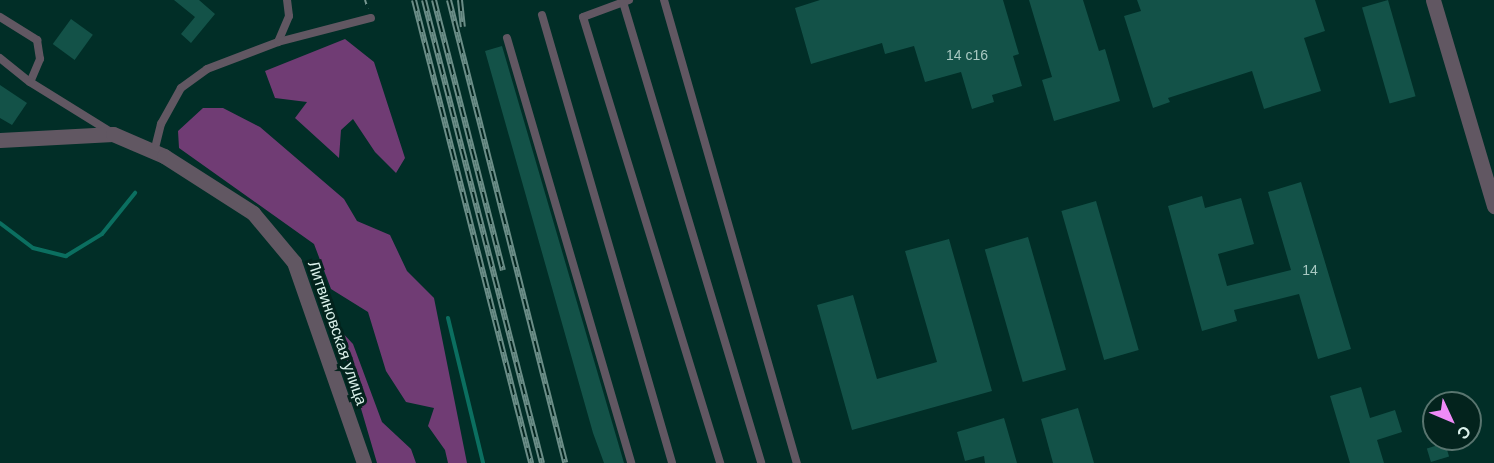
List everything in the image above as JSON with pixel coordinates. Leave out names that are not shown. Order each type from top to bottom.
[{"type":"street","points":[[1433,0],[1494,206]]},
{"type":"street","name":"Литвиновская улица","points":[[0,140],[112,134],[154,152],[253,213],[294,262],[364,463]]},
{"type":"lane","points":[[278,42],[290,16],[287,0]]},
{"type":"lane","points":[[663,0],[796,463]]},
{"type":"lane","points":[[720,463],[583,17],[626,1],[761,463]]},
{"type":"lane","points":[[542,15],[672,463]]},
{"type":"lane","points":[[0,17],[37,40],[40,59],[30,82]]},
{"type":"lane","points":[[154,152],[161,124],[181,88],[207,69],[278,42],[327,33],[370,18]]},
{"type":"lane","points":[[507,38],[632,463]]},
{"type":"lane","points":[[0,58],[30,82],[112,134]]},
{"type":"shaded area","points":[[345,39],[374,62],[405,158],[396,173],[375,152],[353,119],[341,130],[339,158],[295,118],[307,102],[275,98],[265,71]]},
{"type":"shaded area","points":[[203,108],[223,108],[260,127],[344,199],[357,221],[390,235],[407,271],[434,298],[467,463],[448,463],[445,450],[428,426],[434,408],[406,402],[386,371],[368,312],[331,289],[314,244],[179,148],[178,131]]},
{"type":"shaded area","points":[[337,327],[353,344],[382,422],[411,449],[416,463],[377,463]]},
{"type":"building","points":[[174,0],[199,0],[215,14],[191,43],[181,34],[195,17]]},
{"type":"building","points":[[820,0],[1003,0],[1019,54],[1013,56],[1022,86],[992,95],[994,102],[972,109],[961,72],[925,82],[914,46],[885,54],[882,43],[811,64],[795,8]]},
{"type":"building","points":[[1029,0],[1083,0],[1099,51],[1105,49],[1120,101],[1054,121],[1042,80],[1052,77]]},
{"type":"building","points":[[1137,0],[1315,0],[1325,31],[1304,38],[1321,91],[1264,109],[1252,71],[1168,98],[1170,102],[1153,108],[1124,16],[1141,11]]},
{"type":"building","points":[[1388,0],[1416,96],[1390,104],[1362,7]]},
{"type":"building","points":[[71,19],[93,35],[75,60],[53,44]]},
{"type":"building","points":[[502,46],[624,463],[604,463],[593,433],[485,51]]},
{"type":"building","points":[[0,85],[27,103],[12,125],[0,118]]},
{"type":"building","points":[[1301,182],[1351,349],[1318,359],[1299,294],[1234,310],[1237,321],[1202,331],[1168,206],[1202,196],[1205,208],[1241,198],[1254,244],[1218,254],[1227,286],[1291,270],[1268,192]]},
{"type":"building","points":[[1096,201],[1139,350],[1104,360],[1061,211]]},
{"type":"building","points":[[1028,237],[1066,370],[1023,382],[985,249]]},
{"type":"building","points":[[949,239],[992,391],[852,430],[817,305],[853,295],[877,379],[937,362],[905,251]]},
{"type":"building","points":[[1361,387],[1370,418],[1395,410],[1402,432],[1377,440],[1384,463],[1350,463],[1330,396]]},
{"type":"building","points":[[1078,408],[1094,463],[1053,463],[1041,419]]},
{"type":"building","points":[[1004,418],[1017,463],[985,463],[984,456],[965,461],[957,432]]},
{"type":"building","points":[[1428,451],[1447,451],[1449,456],[1431,462]]},
{"type":"waterway","points":[[0,223],[33,248],[66,256],[102,234],[135,193]]},
{"type":"waterway","points":[[448,318],[483,463]]},
{"type":"railway","points":[[414,0],[531,463]]},
{"type":"railway","points":[[424,0],[542,463]]},
{"type":"railway","points":[[434,0],[503,270]]},
{"type":"railway","points":[[449,0],[565,463]]},
{"type":"railway","points":[[460,0],[463,27]]}]
